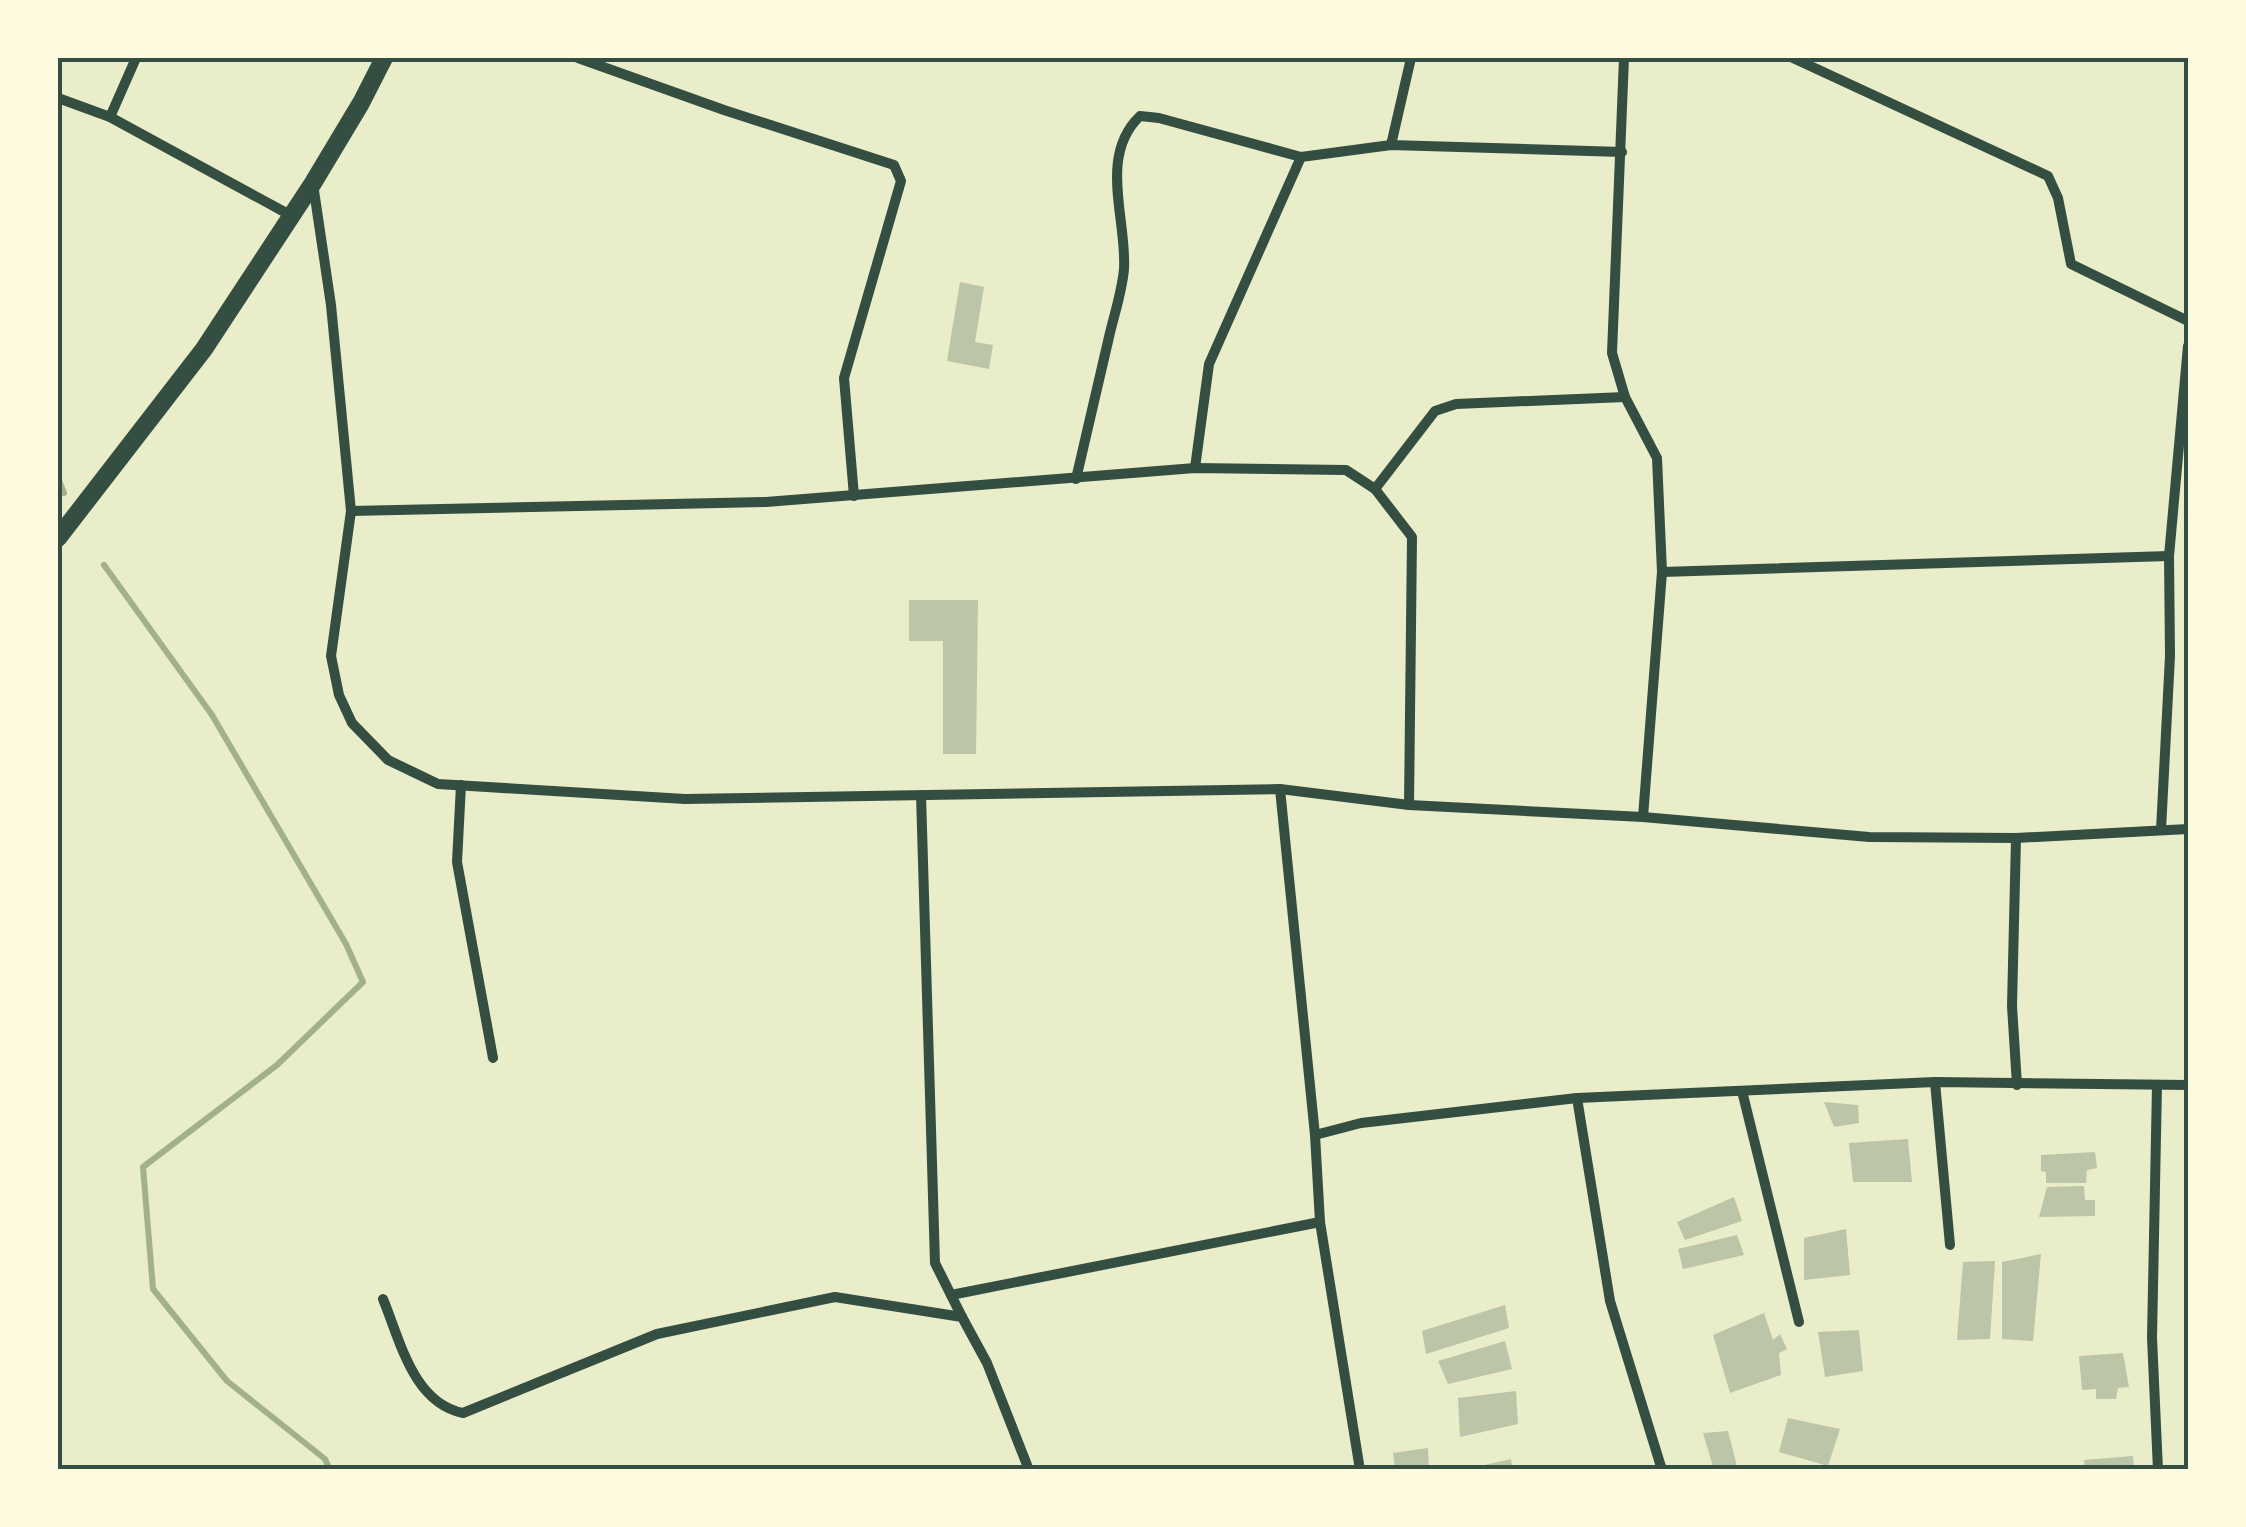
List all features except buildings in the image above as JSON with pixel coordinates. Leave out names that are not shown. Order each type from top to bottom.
[{"type":"street","points":[[110,117],[136,58]]},
{"type":"street","points":[[58,538],[204,349],[313,183],[362,103],[384,58]]},
{"type":"street","points":[[578,58],[894,166],[901,180],[844,378],[854,496]]},
{"type":"street","points":[[1391,145],[1411,58]]},
{"type":"street","points":[[1624,58],[1612,354],[1625,397],[1658,458],[1662,572],[1644,817]]},
{"type":"street","points":[[1793,58],[2048,176],[2058,198],[2071,264],[2188,321]]},
{"type":"street","points":[[58,98],[110,117],[290,215]]},
{"type":"street","points":[[1076,479],[1124,273],[1124,238],[1116,198],[1119,151],[1126,130],[1140,116],[1301,156],[1391,145],[1622,152]]},
{"type":"street","points":[[1195,468],[1209,364],[1301,156]]},
{"type":"street","points":[[313,183],[331,305],[351,511],[331,656],[339,695],[352,723],[388,760],[438,784],[685,799],[1280,789],[1409,805],[1644,817],[1869,836],[2016,838],[2188,829]]},
{"type":"street","points":[[2160,830],[2170,656],[2169,556],[2188,346]]},
{"type":"street","points":[[1375,489],[1418,430],[1436,412],[1456,404],[1625,397]]},
{"type":"street","points":[[351,511],[766,502],[1195,468],[1346,470],[1375,489],[1412,537],[1409,805]]},
{"type":"street","points":[[1662,572],[2169,556]]},
{"type":"street","points":[[461,785],[457,862],[493,1058]]},
{"type":"street","points":[[1280,789],[1320,1222],[1360,1470]]},
{"type":"street","points":[[921,795],[935,1263],[987,1363],[1029,1470]]},
{"type":"street","points":[[2016,838],[2012,1006],[2016,1085]]},
{"type":"street","points":[[1314,1134],[1361,1124],[1576,1098],[1935,1082],[2188,1085]]},
{"type":"street","points":[[1935,1082],[1950,1244]]},
{"type":"street","points":[[2157,1085],[2152,1338],[2158,1470]]},
{"type":"street","points":[[1742,1091],[1799,1322]]},
{"type":"street","points":[[1576,1098],[1610,1301],[1662,1470]]},
{"type":"street","points":[[951,1295],[1320,1222]]},
{"type":"street","points":[[383,1299],[419,1385],[446,1410],[463,1413],[657,1334],[835,1297],[962,1316]]},
{"type":"lane","points":[[58,661],[58,670]]},
{"type":"waterway","points":[[58,478],[64,493]]},
{"type":"waterway","points":[[104,565],[212,715],[346,944],[363,982],[277,1065],[143,1167],[153,1289],[227,1381],[325,1459],[330,1470]]}]
